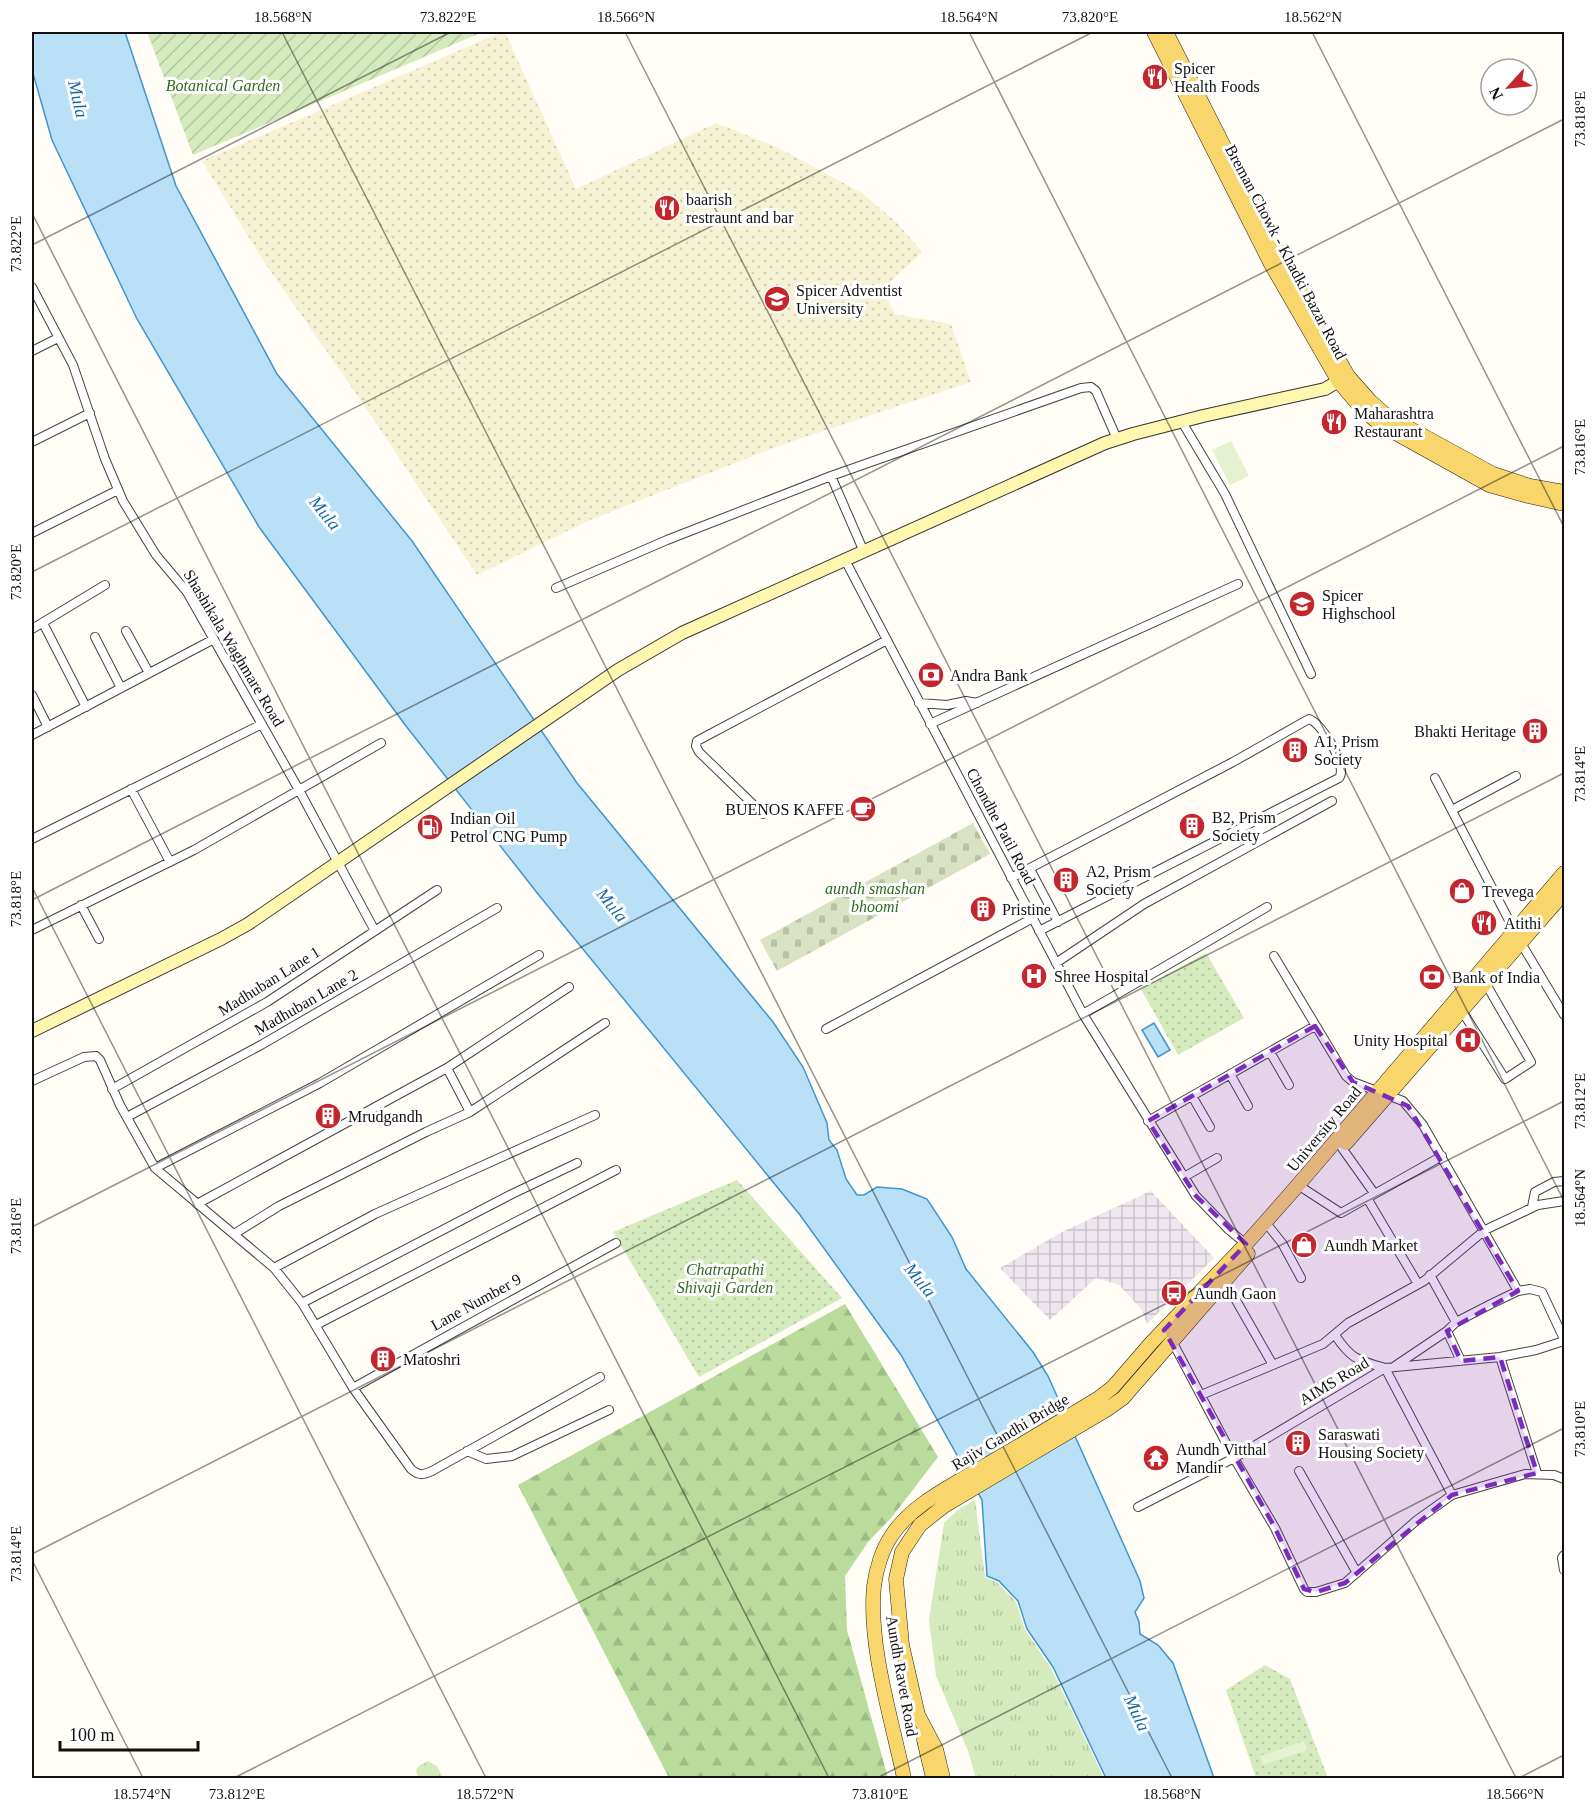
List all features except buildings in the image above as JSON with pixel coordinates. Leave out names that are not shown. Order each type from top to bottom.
[{"type":"main road","name":"Breman Chowk - Khadki Bazar Road","points":[[1154,32],[1271,264],[1343,379],[1387,416],[1491,480],[1528,496],[1564,504]]},
{"type":"main road","name":"Breman Chowk - Khadki Bazar Road","points":[[1166,32],[1343,379]]},
{"type":"main road","name":"Breman Chowk - Khadki Bazar Road","points":[[1491,480],[1564,492]]},
{"type":"main road","name":"University Road","points":[[1103,1404],[1123,1398],[1168,1336],[1246,1244],[1342,1148],[1514,930],[1564,873]]},
{"type":"main road","name":"University Road","points":[[1168,1336],[1225,1281],[1301,1187],[1384,1092],[1462,1011],[1564,893]]},
{"type":"main road","name":"Rajiv Gandhi Bridge","points":[[941,1500],[1103,1404]]},
{"type":"main road","name":"Aundh Ravet Road","points":[[941,1500],[902,1552],[896,1579],[902,1645],[918,1714],[936,1749],[943,1779]]},
{"type":"main road","name":"Aundh Ravet Road","points":[[904,1779],[876,1647],[873,1613],[874,1585],[891,1535],[909,1515],[941,1500]]},
{"type":"main road","points":[[918,1714],[933,1779]]},
{"type":"street","name":"Shashikala Waghmare Road","points":[[32,287],[77,374],[105,459],[138,528],[156,555],[187,592],[299,790],[375,931]]},
{"type":"street","points":[[32,351],[58,338]]},
{"type":"street","points":[[32,1030],[248,924],[618,670],[666,642],[1117,439],[1232,409],[1326,389],[1343,379]]},
{"type":"street","points":[[556,588],[668,540],[831,476],[1081,388],[1091,387],[1096,391],[1117,439]]},
{"type":"street","points":[[32,442],[90,413]]},
{"type":"street","points":[[1182,422],[1225,494],[1311,674]]},
{"type":"street","points":[[831,476],[864,552]]},
{"type":"street","points":[[32,533],[118,490]]},
{"type":"street","name":"Chondhe Patil Road","points":[[845,560],[1083,1014],[1148,1121],[1203,1204],[1246,1244]]},
{"type":"street","points":[[930,724],[1238,584]]},
{"type":"street","points":[[32,629],[105,585]]},
{"type":"street","points":[[43,623],[86,706]]},
{"type":"street","points":[[126,631],[149,673]]},
{"type":"street","points":[[95,637],[121,688]]},
{"type":"street","points":[[32,735],[213,639]]},
{"type":"street","points":[[763,814],[698,751],[697,741],[887,640]]},
{"type":"street","points":[[32,695],[48,727]]},
{"type":"street","points":[[919,703],[947,705],[966,701],[977,703]]},
{"type":"street","points":[[1011,878],[1233,762],[1309,719],[1320,725],[1331,744],[1342,767],[1342,774],[1338,778],[1039,931]]},
{"type":"street","points":[[32,839],[262,724]]},
{"type":"street","points":[[32,930],[170,862],[381,743]]},
{"type":"street","points":[[1452,810],[1516,776]]},
{"type":"street","points":[[1435,778],[1514,930]]},
{"type":"street","points":[[131,789],[170,862]]},
{"type":"street","points":[[1056,963],[1144,904],[1332,801]]},
{"type":"street","points":[[1030,869],[1058,922]]},
{"type":"street","name":"Madhuban Lane 1","points":[[112,1089],[267,1002],[437,890]]},
{"type":"street","points":[[81,905],[99,939]]},
{"type":"street","points":[[1083,1014],[1267,907]]},
{"type":"street","name":"Madhuban Lane 2","points":[[127,1117],[271,1040],[497,908]]},
{"type":"street","points":[[826,1029],[1033,918]]},
{"type":"street","points":[[1521,943],[1564,1015]]},
{"type":"street","points":[[155,1168],[321,1083],[539,955]]},
{"type":"street","points":[[1274,956],[1346,1076],[1353,1082],[1384,1092],[1408,1106],[1442,1156],[1518,1291]]},
{"type":"street","points":[[1462,1011],[1505,1079],[1531,1062],[1486,984]]},
{"type":"street","points":[[197,1204],[447,1068],[569,987]]},
{"type":"street","points":[[234,1234],[279,1206],[426,1132],[471,1112],[605,1023]]},
{"type":"street","points":[[1148,1121],[1316,1026]]},
{"type":"street","points":[[1270,1052],[1289,1085]]},
{"type":"street","points":[[32,1081],[90,1055],[100,1060],[112,1089],[155,1168],[274,1268],[302,1303],[353,1389],[417,1474],[424,1474],[600,1377]]},
{"type":"street","points":[[447,1068],[471,1112]]},
{"type":"street","points":[[1230,1074],[1248,1106]]},
{"type":"street","points":[[1192,1096],[1210,1127]]},
{"type":"street","points":[[274,1268],[375,1214],[595,1115]]},
{"type":"street","points":[[1342,1148],[1371,1196],[1418,1284]]},
{"type":"street","points":[[1301,1187],[1341,1213],[1442,1156]]},
{"type":"street","points":[[1184,1177],[1217,1158]]},
{"type":"street","points":[[302,1303],[512,1194],[577,1163]]},
{"type":"street","points":[[315,1326],[616,1170]]},
{"type":"street","points":[[1532,1207],[1535,1192],[1554,1182],[1564,1181]]},
{"type":"street","points":[[1201,1395],[1323,1344],[1348,1323],[1418,1284],[1485,1230],[1532,1207],[1564,1201]]},
{"type":"street","points":[[1270,1228],[1282,1243],[1301,1278]]},
{"type":"street","name":"Lane Number 9","points":[[353,1389],[616,1244]]},
{"type":"street","points":[[1430,1275],[1456,1322]]},
{"type":"street","points":[[1225,1281],[1273,1365]]},
{"type":"street","points":[[1335,1335],[1347,1353],[1360,1361],[1389,1368],[1447,1331],[1456,1322],[1518,1291],[1530,1289],[1542,1292],[1564,1340]]},
{"type":"street","points":[[1447,1331],[1461,1361]]},
{"type":"street","points":[[1168,1336],[1275,1528],[1304,1589],[1316,1592],[1345,1583],[1417,1520],[1452,1495],[1525,1474],[1554,1475],[1564,1479]]},
{"type":"street","name":"AIMS Road","points":[[1138,1507],[1234,1458],[1389,1368],[1500,1357],[1536,1350],[1564,1340]]},
{"type":"street","points":[[1500,1357],[1537,1473]]},
{"type":"street","points":[[1389,1368],[1452,1495]]},
{"type":"street","points":[[466,1451],[486,1459],[512,1456],[609,1410]]},
{"type":"street","points":[[1299,1471],[1357,1573]]},
{"type":"street","points":[[1564,1555],[1562,1558],[1564,1570]]},
{"type":"highlighted area","points":[[1315,1026],[1353,1082],[1408,1106],[1518,1291],[1447,1331],[1461,1361],[1500,1357],[1537,1473],[1452,1495],[1345,1583],[1316,1592],[1304,1589],[1275,1528],[1164,1330],[1246,1244],[1196,1196],[1148,1121]]},
{"type":"shaded area","points":[[505,32],[576,189],[716,123],[779,148],[862,193],[898,224],[922,252],[882,290],[895,314],[951,324],[971,382],[784,444],[590,520],[477,575],[362,402],[264,262],[202,161]]},
{"type":"shaded area","points":[[1151,1191],[1214,1258],[1147,1324],[1142,1310],[1119,1285],[1096,1278],[1050,1320],[1000,1268],[1062,1232]]},
{"type":"green space","name":"Botanical Garden","points":[[147,32],[483,32],[193,155]]},
{"type":"green space","points":[[1231,441],[1249,476],[1230,485],[1212,450]]},
{"type":"green space","name":"aundh smashan bhoomi","points":[[973,823],[990,854],[777,971],[760,940]]},
{"type":"green space","points":[[1206,953],[1244,1018],[1178,1055],[1141,989]]},
{"type":"green space","name":"Chatrapathi Shivaji Garden","points":[[737,1180],[842,1298],[699,1377],[613,1232]]},
{"type":"green space","points":[[845,1304],[938,1457],[892,1517],[868,1542],[845,1576],[847,1630],[888,1778],[669,1778],[518,1485]]},
{"type":"green space","points":[[975,1500],[985,1577],[998,1583],[1016,1602],[1025,1630],[1051,1668],[1104,1778],[976,1778],[968,1751],[936,1676],[929,1620],[944,1523],[959,1509]]},
{"type":"green space","points":[[1265,1665],[1290,1679],[1328,1778],[1256,1778],[1226,1690]]},
{"type":"green space","points":[[1304,1741],[1307,1750],[1263,1765],[1260,1756]]},
{"type":"green space","points":[[428,1761],[437,1766],[443,1778],[418,1778],[416,1770]]},
{"type":"water","name":"Mula","points":[[32,32],[125,32],[176,186],[277,374],[412,541],[577,783],[773,1022],[803,1067],[827,1123],[829,1140],[837,1150],[846,1179],[857,1195],[864,1195],[877,1187],[902,1189],[927,1199],[952,1237],[966,1269],[1033,1352],[1048,1376],[1140,1581],[1144,1598],[1135,1612],[1140,1634],[1158,1645],[1173,1663],[1214,1778],[1106,1778],[1053,1667],[1027,1629],[1018,1601],[999,1581],[987,1576],[982,1500],[901,1355],[800,1215],[538,894],[406,726],[259,527],[137,319],[52,140],[32,70]]},
{"type":"water","points":[[1154,1023],[1170,1050],[1158,1057],[1142,1030]]},
{"type":"place","name":"Spicer Health Foods","points":[[1155,77]]},
{"type":"place","name":"baarish restraunt and bar","points":[[667,208]]},
{"type":"place","name":"Spicer Adventist University","points":[[777,299]]},
{"type":"place","name":"Maharashtra Restaurant","points":[[1334,422]]},
{"type":"place","name":"Spicer Highschool","points":[[1302,604]]},
{"type":"place","name":"Andra Bank","points":[[931,675]]},
{"type":"place","name":"Bhakti Heritage","points":[[1535,731]]},
{"type":"place","name":"A1, Prism Society","points":[[1295,750]]},
{"type":"place","name":"BUENOS KAFFE","points":[[863,809]]},
{"type":"place","name":"B2, Prism Society","points":[[1192,826]]},
{"type":"place","name":"Indian Oil Petrol CNG Pump","points":[[430,827]]},
{"type":"place","name":"A2, Prism Society","points":[[1066,880]]},
{"type":"place","name":"Trevega","points":[[1462,891]]},
{"type":"place","name":"Pristine","points":[[983,909]]},
{"type":"place","name":"Atithi","points":[[1484,923]]},
{"type":"place","name":"Shree Hospital","points":[[1034,976]]},
{"type":"place","name":"Bank of India","points":[[1432,977]]},
{"type":"place","name":"Unity Hospital","points":[[1468,1040]]},
{"type":"place","name":"Mrudgandh","points":[[328,1116]]},
{"type":"place","name":"Aundh Market","points":[[1304,1245]]},
{"type":"place","name":"Aundh Gaon","points":[[1174,1293]]},
{"type":"place","name":"Matoshri","points":[[383,1359]]},
{"type":"place","name":"Saraswati Housing Society","points":[[1298,1443]]},
{"type":"place","name":"Aundh Vitthal Mandir","points":[[1156,1458]]}]
